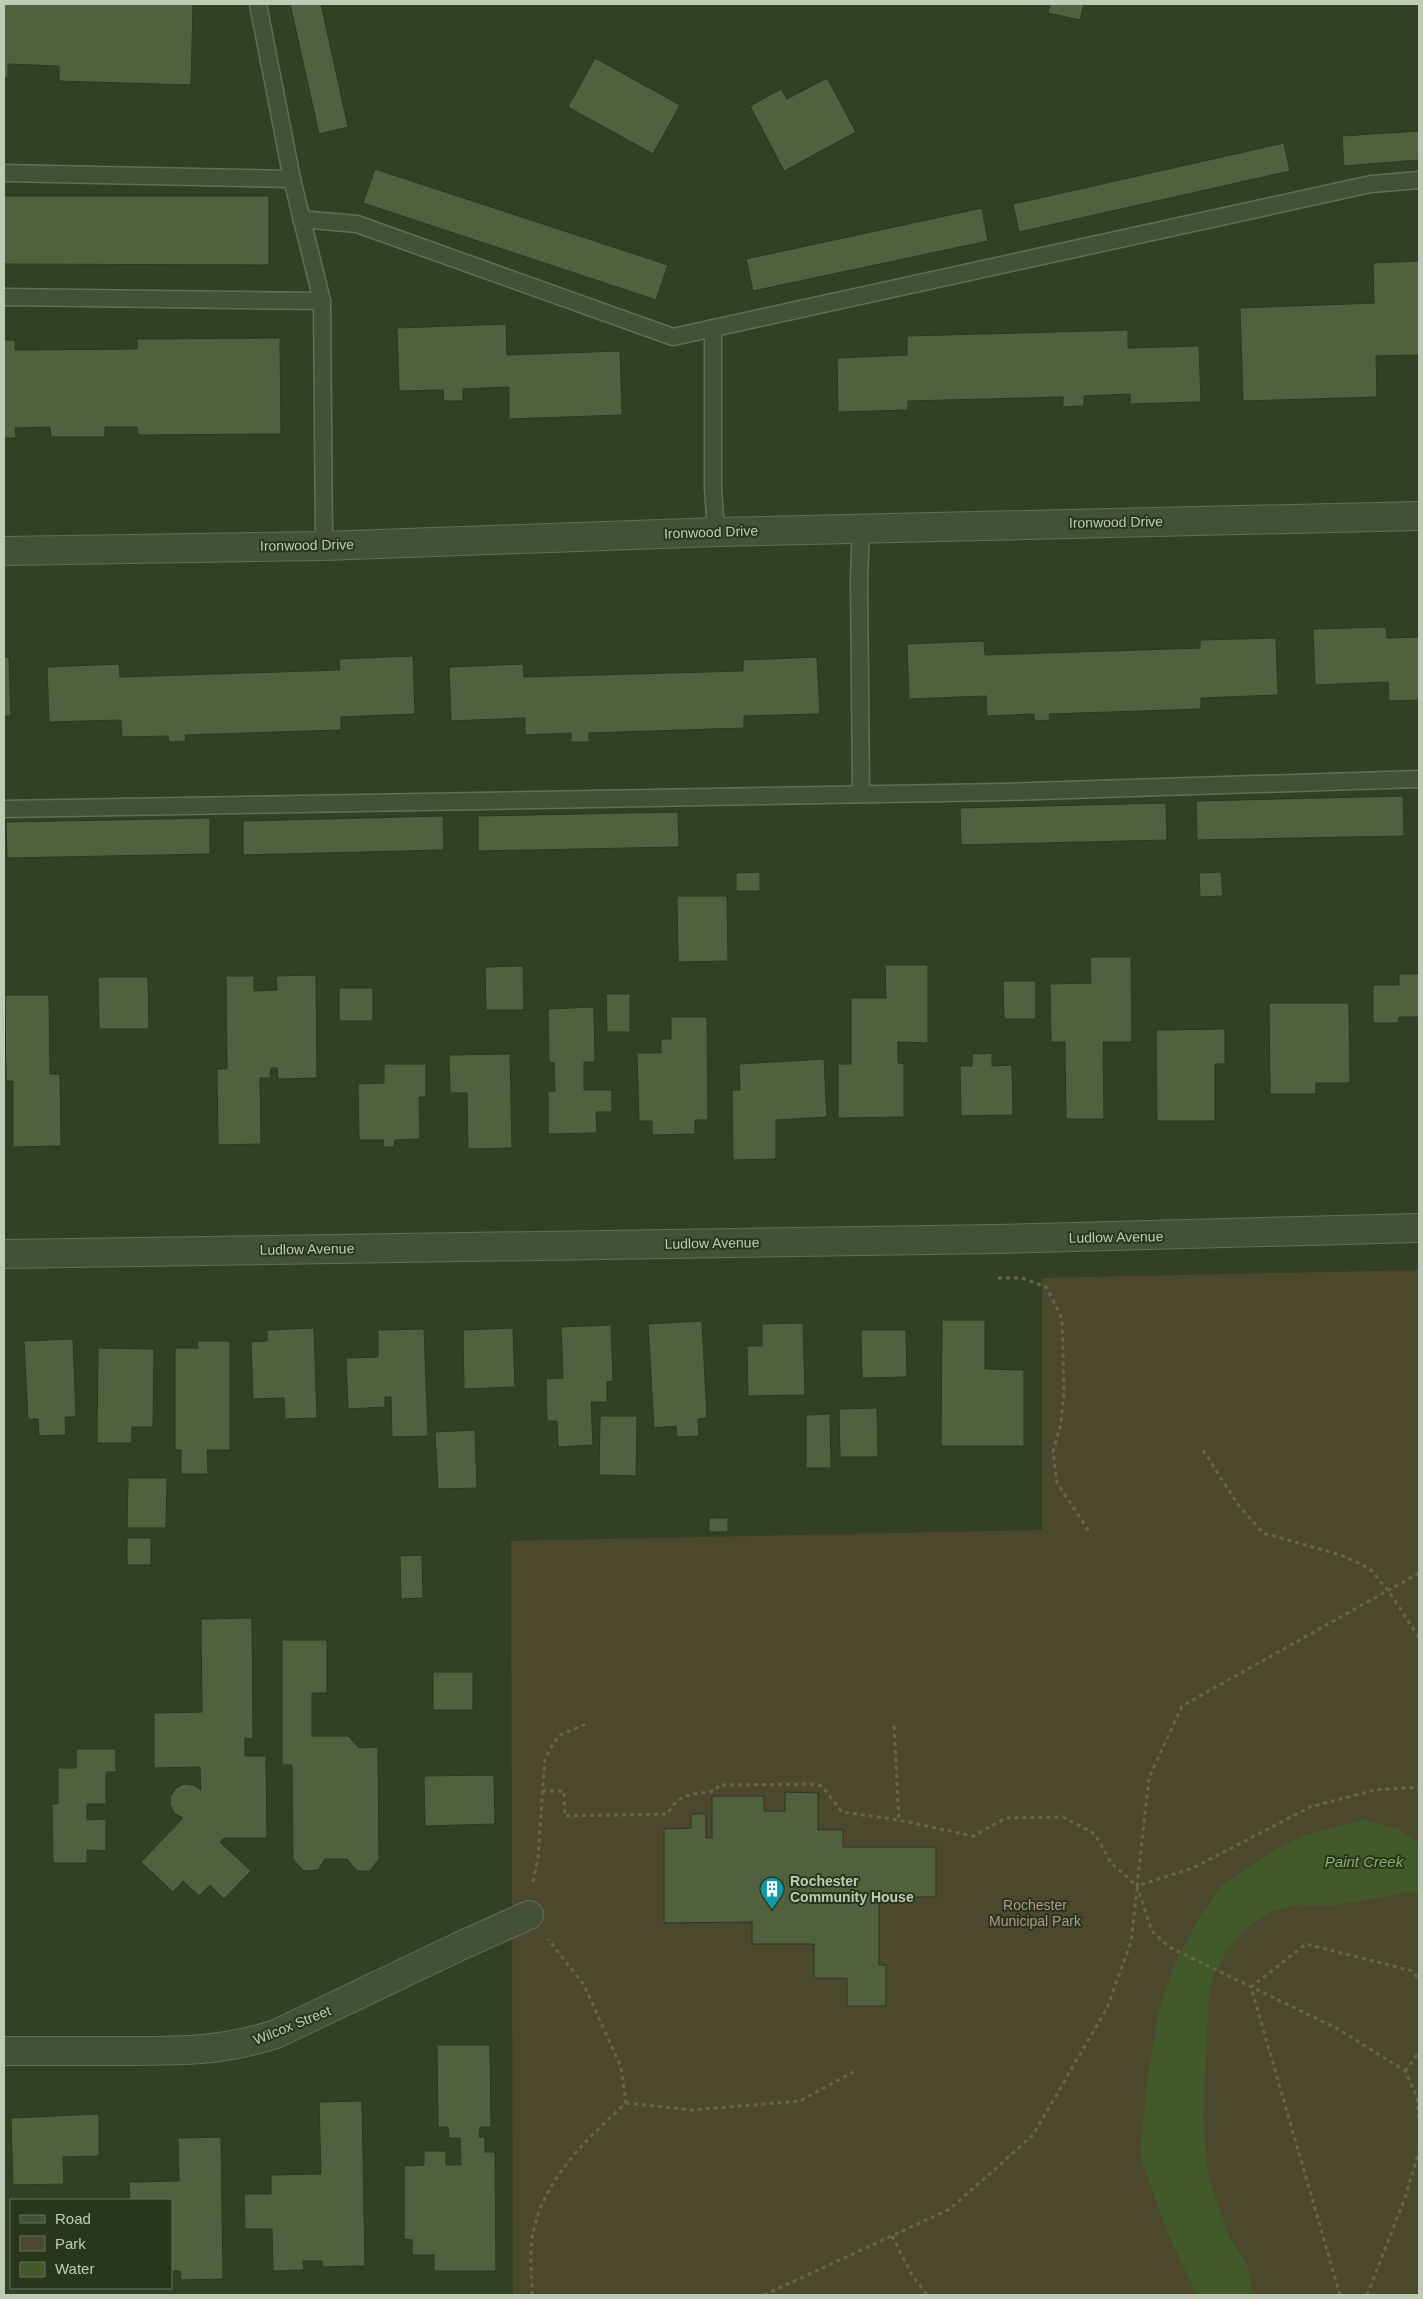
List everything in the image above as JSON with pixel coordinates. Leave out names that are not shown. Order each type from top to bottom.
[{"type":"street","name":"Ironwood Drive","points":[[4,551],[324,546],[861,528],[1419,516]]},
{"type":"street","name":"Ludlow Avenue","points":[[4,1254],[996,1239],[1419,1228]]},
{"type":"street","name":"Wilcox Street","points":[[4,2052],[171,2052],[212,2050],[256,2041],[276,2034],[458,1947],[530,1915]]},
{"type":"lane","points":[[258,4],[292,179],[322,301],[324,546]]},
{"type":"lane","points":[[4,173],[292,179]]},
{"type":"lane","points":[[301,219],[357,224],[674,337],[1371,184],[1419,180]]},
{"type":"lane","points":[[4,297],[322,301]]},
{"type":"lane","points":[[713,328],[713,487],[716,532]]},
{"type":"lane","points":[[861,528],[859,578],[861,794]]},
{"type":"lane","points":[[4,809],[1014,792],[1419,778]]},
{"type":"path","points":[[998,1278],[1022,1278],[1046,1287],[1062,1318],[1064,1391],[1061,1423],[1053,1452],[1057,1483],[1091,1534]]},
{"type":"path","points":[[1203,1450],[1239,1506],[1263,1533],[1341,1555],[1369,1568],[1388,1590],[1419,1638]]},
{"type":"path","points":[[764,2295],[950,2209],[1033,2135],[1107,2008],[1131,1942],[1149,1778],[1182,1706],[1419,1573]]},
{"type":"path","points":[[586,1724],[558,1736],[545,1758],[538,1858],[530,1915],[584,1985],[621,2067],[626,2103]]},
{"type":"path","points":[[894,1726],[899,1820]]},
{"type":"path","points":[[542,1791],[564,1792],[565,1816],[668,1814],[672,1803],[680,1797],[715,1791],[719,1785],[812,1784],[822,1786],[842,1812],[899,1820],[973,1836],[1006,1818],[1063,1817],[1095,1834],[1112,1863],[1137,1886],[1152,1932],[1169,1946],[1338,2029],[1405,2071],[1417,2097],[1419,2119]]},
{"type":"path","points":[[1137,1886],[1194,1868],[1310,1807],[1375,1790],[1419,1787]]},
{"type":"path","points":[[1251,1987],[1306,1944],[1412,1971],[1419,1981]]},
{"type":"path","points":[[1251,1987],[1340,2295]]},
{"type":"path","points":[[1405,2071],[1419,2052]]},
{"type":"path","points":[[532,2295],[533,2233],[549,2188],[584,2142],[626,2103],[692,2110],[800,2101],[853,2072]]},
{"type":"path","points":[[1367,2295],[1406,2195],[1419,2151]]},
{"type":"path","points":[[892,2236],[912,2275],[927,2295]]},
{"type":"green space","name":"Rochester Municipal Park","points":[[1419,1270],[1419,2295],[513,2295],[511,1541],[1042,1530],[1042,1278]]},
{"type":"water","name":"Paint Creek","points":[[1362,1820],[1397,1829],[1419,1842],[1419,1891],[1336,1905],[1297,1905],[1280,1909],[1252,1924],[1240,1935],[1221,1961],[1214,1976],[1209,1992],[1203,2119],[1208,2175],[1229,2236],[1249,2269],[1252,2295],[1197,2295],[1167,2231],[1142,2161],[1141,2146],[1147,2083],[1160,2006],[1177,1959],[1201,1915],[1223,1884],[1272,1851],[1303,1836]]},
{"type":"building","points":[[4,4],[193,4],[191,85],[59,81],[59,66],[8,64],[8,78],[4,78]]},
{"type":"building","points":[[290,4],[321,4],[348,127],[319,134]]},
{"type":"building","points":[[1050,4],[1084,4],[1080,20],[1048,13]]},
{"type":"building","points":[[595,58],[680,105],[653,154],[568,107]]},
{"type":"building","points":[[827,78],[856,132],[784,171],[750,106],[781,89],[787,99]]},
{"type":"building","points":[[1419,131],[1419,160],[1344,166],[1342,136]]},
{"type":"building","points":[[1284,143],[1290,171],[1019,232],[1013,204]]},
{"type":"building","points":[[375,169],[668,265],[656,300],[363,203]]},
{"type":"building","points":[[4,196],[269,196],[269,265],[4,264]]},
{"type":"building","points":[[982,208],[988,241],[753,291],[746,259]]},
{"type":"building","points":[[1419,261],[1419,355],[1376,356],[1377,397],[1243,401],[1240,308],[1374,303],[1373,263]]},
{"type":"building","points":[[506,324],[507,355],[620,351],[622,415],[509,419],[509,387],[463,389],[463,401],[444,401],[443,390],[399,391],[397,328]]},
{"type":"building","points":[[1128,330],[1128,348],[1199,346],[1201,402],[1130,404],[1130,394],[1084,396],[1084,406],[1063,407],[1063,397],[908,401],[908,410],[838,412],[837,358],[907,355],[907,336]]},
{"type":"building","points":[[280,338],[281,434],[138,435],[137,427],[105,427],[105,437],[51,437],[50,427],[15,428],[16,438],[4,438],[4,340],[15,340],[15,350],[137,349],[137,339]]},
{"type":"building","points":[[1386,627],[1387,638],[1419,637],[1419,700],[1389,701],[1388,682],[1315,685],[1313,629]]},
{"type":"building","points":[[1276,638],[1278,695],[1201,698],[1201,709],[1049,714],[1050,720],[1034,721],[1034,714],[987,716],[986,696],[909,699],[907,644],[984,641],[985,655],[1200,648],[1200,640]]},
{"type":"building","points":[[413,656],[415,714],[341,717],[341,730],[185,735],[186,741],[169,742],[168,736],[122,737],[121,720],[49,722],[47,667],[119,664],[120,677],[340,670],[339,659]]},
{"type":"building","points":[[4,657],[9,657],[11,716],[4,716]]},
{"type":"building","points":[[817,657],[820,714],[744,716],[744,728],[589,733],[589,742],[571,742],[571,733],[525,735],[525,718],[451,721],[449,667],[523,664],[524,677],[743,671],[743,660]]},
{"type":"building","points":[[1403,796],[1404,836],[1197,840],[1196,801]]},
{"type":"building","points":[[1166,803],[1167,840],[961,845],[960,808]]},
{"type":"building","points":[[678,812],[679,847],[478,851],[478,816]]},
{"type":"building","points":[[443,816],[444,850],[243,855],[243,821]]},
{"type":"building","points":[[210,818],[210,854],[7,858],[6,822]]},
{"type":"building","points":[[760,872],[760,891],[736,891],[736,873]]},
{"type":"building","points":[[1221,872],[1223,896],[1200,897],[1199,873]]},
{"type":"building","points":[[677,896],[727,896],[728,961],[678,962]]},
{"type":"building","points":[[1090,957],[1131,957],[1132,1042],[1103,1042],[1104,1119],[1066,1119],[1065,1042],[1051,1042],[1050,984],[1091,983]]},
{"type":"building","points":[[885,965],[928,965],[928,1043],[898,1042],[898,1063],[904,1064],[904,1117],[838,1118],[838,1064],[851,1064],[851,998],[886,998]]},
{"type":"building","points":[[523,966],[524,1010],[486,1010],[485,967]]},
{"type":"building","points":[[1399,974],[1419,974],[1419,1017],[1399,1017],[1398,1023],[1373,1023],[1373,985],[1399,985]]},
{"type":"building","points":[[316,975],[317,1078],[278,1079],[277,1068],[271,1068],[270,1078],[260,1078],[261,1144],[218,1145],[217,1069],[227,1069],[226,976],[254,976],[254,991],[277,990],[276,976]]},
{"type":"building","points":[[98,977],[148,977],[149,1029],[99,1029]]},
{"type":"building","points":[[1003,981],[1036,981],[1036,1019],[1004,1019]]},
{"type":"building","points":[[339,988],[373,988],[373,1021],[339,1021]]},
{"type":"building","points":[[606,994],[630,994],[630,1032],[607,1032]]},
{"type":"building","points":[[5,995],[49,995],[50,1074],[60,1074],[61,1146],[13,1147],[13,1081],[6,1081]]},
{"type":"building","points":[[1269,1003],[1349,1003],[1350,1083],[1316,1083],[1316,1094],[1270,1094]]},
{"type":"building","points":[[594,1007],[595,1062],[584,1062],[584,1090],[612,1090],[612,1112],[596,1112],[597,1133],[548,1134],[548,1091],[555,1091],[554,1063],[549,1062],[548,1009]]},
{"type":"building","points":[[671,1017],[707,1017],[708,1120],[695,1120],[695,1134],[652,1135],[652,1121],[639,1121],[637,1053],[661,1053],[661,1039],[671,1039]]},
{"type":"building","points":[[1225,1029],[1225,1064],[1215,1064],[1215,1121],[1157,1121],[1156,1030]]},
{"type":"building","points":[[992,1053],[992,1066],[1012,1065],[1013,1115],[961,1116],[960,1066],[972,1066],[972,1054]]},
{"type":"building","points":[[510,1054],[512,1148],[468,1149],[467,1093],[450,1093],[449,1055]]},
{"type":"building","points":[[824,1059],[827,1117],[776,1120],[776,1159],[733,1160],[732,1090],[740,1090],[739,1064]]},
{"type":"building","points":[[384,1064],[426,1064],[426,1097],[419,1097],[420,1139],[395,1140],[394,1147],[383,1147],[384,1140],[359,1140],[358,1084],[384,1083]]},
{"type":"building","points":[[942,1320],[985,1320],[985,1369],[1024,1370],[1024,1446],[941,1446]]},
{"type":"building","points":[[702,1321],[707,1418],[698,1419],[699,1436],[677,1437],[676,1426],[654,1428],[648,1324]]},
{"type":"building","points":[[803,1323],[805,1395],[748,1396],[747,1346],[762,1346],[762,1324]]},
{"type":"building","points":[[611,1325],[613,1381],[607,1382],[607,1402],[591,1402],[593,1445],[558,1447],[557,1421],[547,1421],[546,1379],[563,1378],[561,1327]]},
{"type":"building","points":[[314,1328],[317,1418],[285,1419],[284,1398],[253,1399],[251,1342],[267,1341],[267,1330]]},
{"type":"building","points":[[513,1328],[515,1387],[464,1389],[463,1330]]},
{"type":"building","points":[[424,1329],[428,1436],[392,1437],[391,1397],[385,1397],[385,1407],[348,1409],[346,1358],[378,1357],[378,1330]]},
{"type":"building","points":[[861,1330],[906,1330],[907,1377],[862,1378]]},
{"type":"building","points":[[73,1339],[76,1417],[65,1417],[66,1435],[39,1436],[38,1419],[28,1419],[24,1341]]},
{"type":"building","points":[[197,1341],[230,1341],[230,1450],[207,1450],[208,1474],[181,1474],[181,1450],[175,1450],[175,1348],[198,1348]]},
{"type":"building","points":[[98,1348],[154,1349],[153,1427],[132,1427],[132,1443],[97,1443]]},
{"type":"building","points":[[877,1408],[878,1457],[840,1457],[839,1409]]},
{"type":"building","points":[[830,1414],[831,1468],[806,1468],[806,1415]]},
{"type":"building","points":[[600,1416],[637,1416],[636,1476],[599,1475]]},
{"type":"building","points":[[475,1430],[477,1488],[438,1489],[435,1432]]},
{"type":"building","points":[[128,1478],[167,1478],[166,1528],[127,1528]]},
{"type":"building","points":[[709,1518],[728,1518],[728,1532],[709,1532]]},
{"type":"building","points":[[127,1538],[151,1538],[151,1565],[127,1565]]},
{"type":"building","points":[[422,1555],[423,1598],[401,1599],[400,1556]]},
{"type":"building","points":[[252,1618],[253,1739],[245,1738],[245,1756],[266,1756],[267,1838],[224,1838],[220,1842],[251,1871],[224,1899],[210,1885],[199,1896],[183,1881],[173,1892],[141,1862],[183,1818],[174,1813],[170,1804],[171,1795],[176,1788],[184,1784],[194,1785],[201,1790],[200,1767],[154,1768],[154,1713],[202,1712],[201,1619]]},
{"type":"building","points":[[282,1640],[327,1640],[327,1693],[312,1693],[312,1736],[348,1736],[359,1748],[378,1747],[379,1859],[370,1871],[357,1871],[347,1859],[325,1859],[318,1870],[303,1871],[293,1859],[292,1765],[282,1765]]},
{"type":"building","points":[[433,1672],[473,1672],[473,1710],[433,1710]]},
{"type":"building","points":[[76,1749],[116,1749],[116,1772],[106,1772],[106,1804],[87,1804],[87,1820],[106,1819],[106,1851],[87,1850],[87,1863],[53,1863],[52,1804],[58,1804],[58,1768],[76,1768]]},
{"type":"building","points":[[494,1775],[495,1824],[425,1826],[424,1776]]},
{"type":"building","name":"Rochester Community House","points":[[785,1792],[818,1793],[818,1830],[843,1830],[843,1847],[936,1847],[936,1897],[879,1897],[879,1965],[886,1965],[886,2006],[847,2006],[847,1978],[814,1978],[814,1944],[752,1944],[752,1922],[664,1923],[664,1829],[691,1828],[691,1814],[706,1814],[706,1838],[712,1838],[712,1796],[764,1796],[764,1811],[785,1811]]},
{"type":"building","points":[[437,2045],[490,2045],[491,2127],[480,2127],[479,2137],[485,2137],[485,2152],[495,2152],[496,2271],[434,2271],[434,2255],[412,2255],[412,2240],[404,2239],[404,2166],[424,2165],[424,2151],[446,2151],[446,2165],[461,2165],[460,2138],[449,2138],[448,2127],[438,2127]]},
{"type":"building","points":[[362,2101],[365,2266],[323,2267],[322,2261],[303,2261],[304,2270],[273,2271],[272,2229],[245,2229],[244,2194],[271,2194],[271,2175],[321,2174],[319,2102]]},
{"type":"building","points":[[99,2114],[99,2156],[63,2157],[64,2184],[13,2185],[11,2118]]},
{"type":"building","points":[[221,2137],[223,2279],[181,2280],[180,2271],[172,2271],[172,2199],[130,2199],[129,2182],[179,2181],[178,2138]]},
{"type":"place","name":"Rochester Community House","points":[[772,1910]]}]
